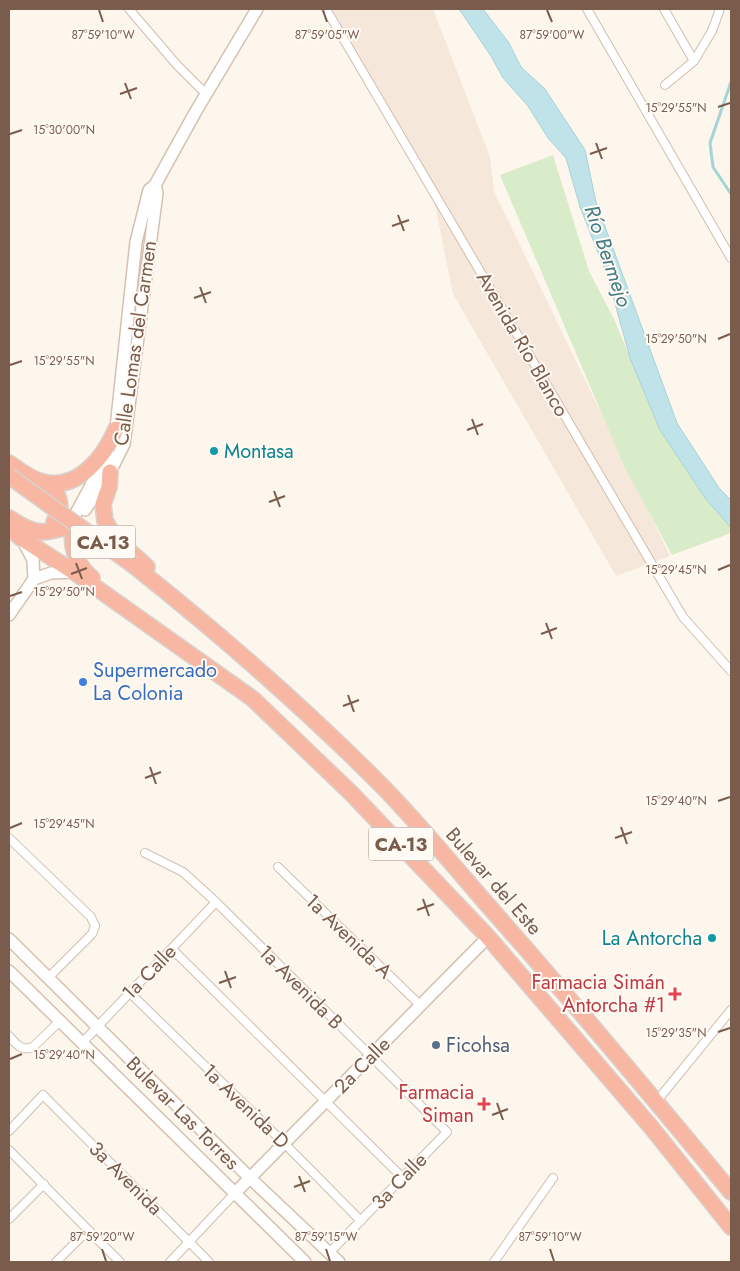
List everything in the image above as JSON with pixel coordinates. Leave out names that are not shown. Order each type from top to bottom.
[{"type":"highway","points":[[9,463],[30,477],[48,483],[62,483],[90,469],[107,449],[116,429]]},
{"type":"highway","points":[[110,472],[109,487],[102,511],[107,526],[116,539],[157,576],[222,628],[303,701],[386,782],[421,827]]},
{"type":"highway","name":"Bulevar del Este","points":[[9,476],[133,565],[204,622],[313,718],[421,827],[581,1011],[731,1192]]},
{"type":"highway","points":[[39,532],[52,526],[60,511],[57,493],[48,483]]},
{"type":"highway","points":[[9,518],[39,532],[59,530],[74,524]]},
{"type":"highway","points":[[74,524],[71,536],[72,546],[86,572],[193,650],[229,682]]},
{"type":"highway","name":"Bulevar del Este","points":[[9,527],[21,538],[74,572],[253,699],[352,794],[488,937],[651,1127],[731,1227]]},
{"type":"street","points":[[129,9],[177,65],[206,94]]},
{"type":"street","name":"Calle Lomas del Carmen","points":[[74,524],[76,515],[114,442],[136,242],[149,190],[155,184],[257,9]]},
{"type":"street","name":"Avenida Río Blanco","points":[[326,9],[683,617],[731,670]]},
{"type":"street","points":[[587,9],[731,258]]},
{"type":"street","points":[[664,9],[694,61]]},
{"type":"street","points":[[665,85],[694,61],[712,31],[720,9]]},
{"type":"street","name":"Calle Lomas del Carmen","points":[[74,524],[80,519],[110,472],[124,444],[157,193],[155,184]]},
{"type":"street","points":[[21,538],[33,560],[34,579]]},
{"type":"street","points":[[9,615],[34,579],[52,573],[74,572]]},
{"type":"street","points":[[9,838],[91,917],[95,926],[92,934],[48,978]]},
{"type":"street","name":"1a Avenida B","points":[[145,853],[183,872],[216,902],[447,1132]]},
{"type":"street","name":"1a Avenida A","points":[[278,867],[420,1006]]},
{"type":"street","name":"1a Calle","points":[[82,1043],[216,902]]},
{"type":"street","name":"2a Calle","points":[[235,1193],[488,937]]},
{"type":"street","name":"Bulevar Las Torres","points":[[9,939],[250,1178],[339,1262]]},
{"type":"street","points":[[172,949],[403,1178]]},
{"type":"street","name":"Bulevar Las Torres","points":[[9,971],[305,1262]]},
{"type":"street","name":"1a Avenida D","points":[[130,993],[284,1143],[360,1221]]},
{"type":"street","points":[[656,1102],[731,1010]]},
{"type":"street","points":[[10,1039],[22,1049],[28,1050],[60,1021]]},
{"type":"street","name":"3a Avenida","points":[[9,1131],[43,1095],[209,1262]]},
{"type":"street","name":"3a Calle","points":[[330,1252],[447,1132]]},
{"type":"street","points":[[9,1150],[120,1262]]},
{"type":"street","points":[[505,1262],[496,1259],[553,1178]]},
{"type":"street","points":[[9,1219],[44,1184]]},
{"type":"street","points":[[170,1262],[235,1193]]},
{"type":"street","points":[[56,1262],[88,1230]]},
{"type":"shaded area","points":[[328,9],[433,9],[490,157],[494,191],[670,556],[616,576],[453,294],[433,195]]},
{"type":"green space","points":[[553,155],[589,271],[614,319],[660,430],[705,498],[731,528],[731,533],[672,555],[625,468],[500,175]]},
{"type":"water","name":"Río Bermejo","points":[[459,9],[483,9],[509,43],[521,67],[545,89],[585,150],[596,202],[677,423],[719,488],[731,500],[731,528],[705,498],[660,430],[630,358],[608,278],[580,207],[566,158],[548,138],[528,106],[503,78],[491,56]]},
{"type":"waterway","points":[[731,82],[710,143],[713,167],[731,194]]},
{"type":"place","name":"Montasa","points":[[214,451]]},
{"type":"place","name":"Supermercado La Colonia","points":[[83,682]]},
{"type":"place","name":"La Antorcha","points":[[712,938]]},
{"type":"place","name":"Farmacia Simán Antorcha #1","points":[[675,994]]},
{"type":"place","name":"Ficohsa","points":[[436,1045]]},
{"type":"place","name":"Farmacia Siman","points":[[484,1104]]}]
